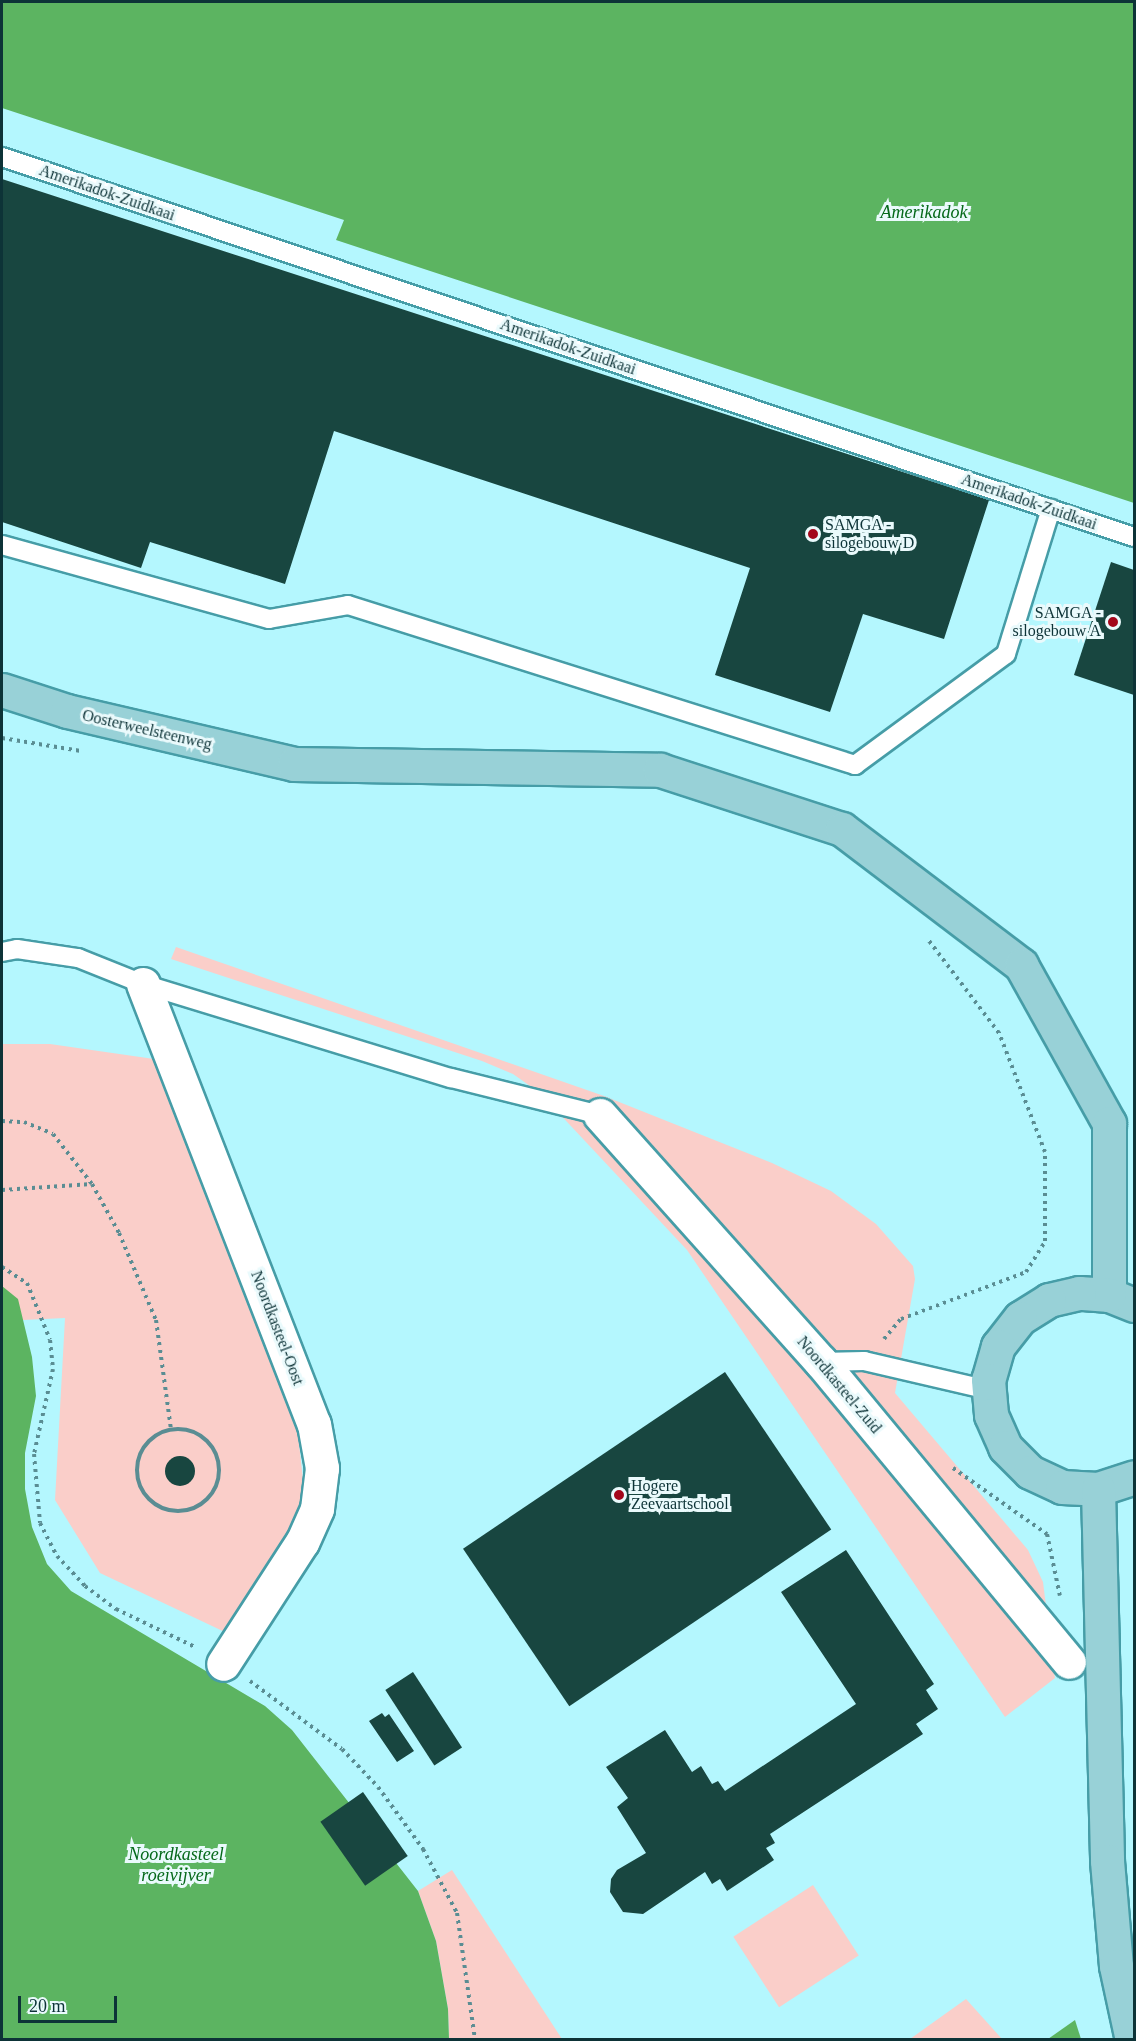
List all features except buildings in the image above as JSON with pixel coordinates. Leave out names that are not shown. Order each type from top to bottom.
[{"type":"main road","name":"Oosterweelsteenweg","points":[[2,690],[67,711],[294,764],[660,770],[842,829],[1021,966],[1109,1123],[1122,1300]]},
{"type":"main road","points":[[1122,1300],[1079,1293],[1049,1300],[1020,1318],[998,1346],[989,1390],[991,1415],[1005,1447],[1030,1473],[1062,1487],[1098,1490],[1134,1478]]},
{"type":"main road","points":[[1098,1490],[1107,1861],[1116,1966],[1132,2040]]},
{"type":"street","name":"Noordkasteel-Oost","points":[[143,984],[314,1424],[322,1468],[316,1509],[302,1542],[224,1664]]},
{"type":"street","name":"Noordkasteel-Zuid","points":[[600,1115],[821,1362],[1069,1662]]},
{"type":"lane","name":"Amerikadok-Zuidkaai","points":[[2,157],[1134,537]]},
{"type":"lane","points":[[2,545],[269,619],[348,604],[855,765],[1006,654],[1051,509]]},
{"type":"lane","points":[[2,952],[17,949],[78,958],[143,984],[451,1078],[600,1115]]},
{"type":"lane","points":[[821,1362],[864,1361],[989,1390]]},
{"type":"path","points":[[2,738],[83,752]]},
{"type":"path","points":[[864,1361],[901,1319],[1026,1272],[1045,1241],[1045,1152],[1003,1044],[921,930]]},
{"type":"path","points":[[2,1121],[24,1122],[53,1134],[92,1184],[119,1233],[156,1320],[171,1430]]},
{"type":"path","points":[[2,1190],[92,1184]]},
{"type":"path","points":[[2,1268],[27,1283],[50,1340],[52,1369],[34,1454],[35,1493],[40,1523],[57,1556],[85,1586],[116,1609],[224,1664],[342,1749],[378,1787],[423,1849],[457,1913],[474,2040]]},
{"type":"path","points":[[171,1430],[184,1430],[203,1437],[216,1454],[219,1466],[214,1491],[197,1507],[184,1511],[159,1507],[139,1483],[137,1468],[147,1443],[171,1430]]},
{"type":"path","points":[[949,1465],[987,1488],[1047,1534],[1061,1604]]},
{"type":"shaded area","points":[[176,947],[604,1096],[772,1163],[831,1191],[876,1224],[913,1266],[915,1279],[895,1393],[1028,1550],[1043,1582],[1055,1678],[1005,1717],[687,1250],[540,1093],[513,1074],[482,1061],[171,959]]},
{"type":"shaded area","points":[[2,1044],[50,1044],[154,1059],[296,1416],[306,1507],[229,1634],[100,1573],[55,1500],[65,1318],[2,1321]]},
{"type":"shaded area","points":[[452,1870],[562,2039],[449,2039],[448,2009],[436,1941],[418,1891]]},
{"type":"shaded area","points":[[813,1885],[859,1955],[779,2007],[733,1937]]},
{"type":"shaded area","points":[[966,1999],[1002,2039],[910,2039]]},
{"type":"water","name":"Amerikadok","points":[[2,2],[1134,2],[1134,503],[336,240],[344,220],[2,108]]},
{"type":"water","name":"Noordkasteel roeivijver","points":[[2,1286],[18,1299],[32,1357],[36,1396],[25,1453],[25,1489],[32,1527],[47,1564],[71,1591],[265,1706],[292,1730],[418,1891],[436,1941],[448,2009],[449,2039],[2,2039]]},
{"type":"water","points":[[1075,2020],[1081,2039],[1048,2039]]},
{"type":"place","name":"SAMGA - silogebouw D","points":[[813,534]]},
{"type":"place","name":"SAMGA - silogebouw A","points":[[1113,622]]},
{"type":"place","name":"Hogere Zeevaartschool","points":[[619,1495]]}]
